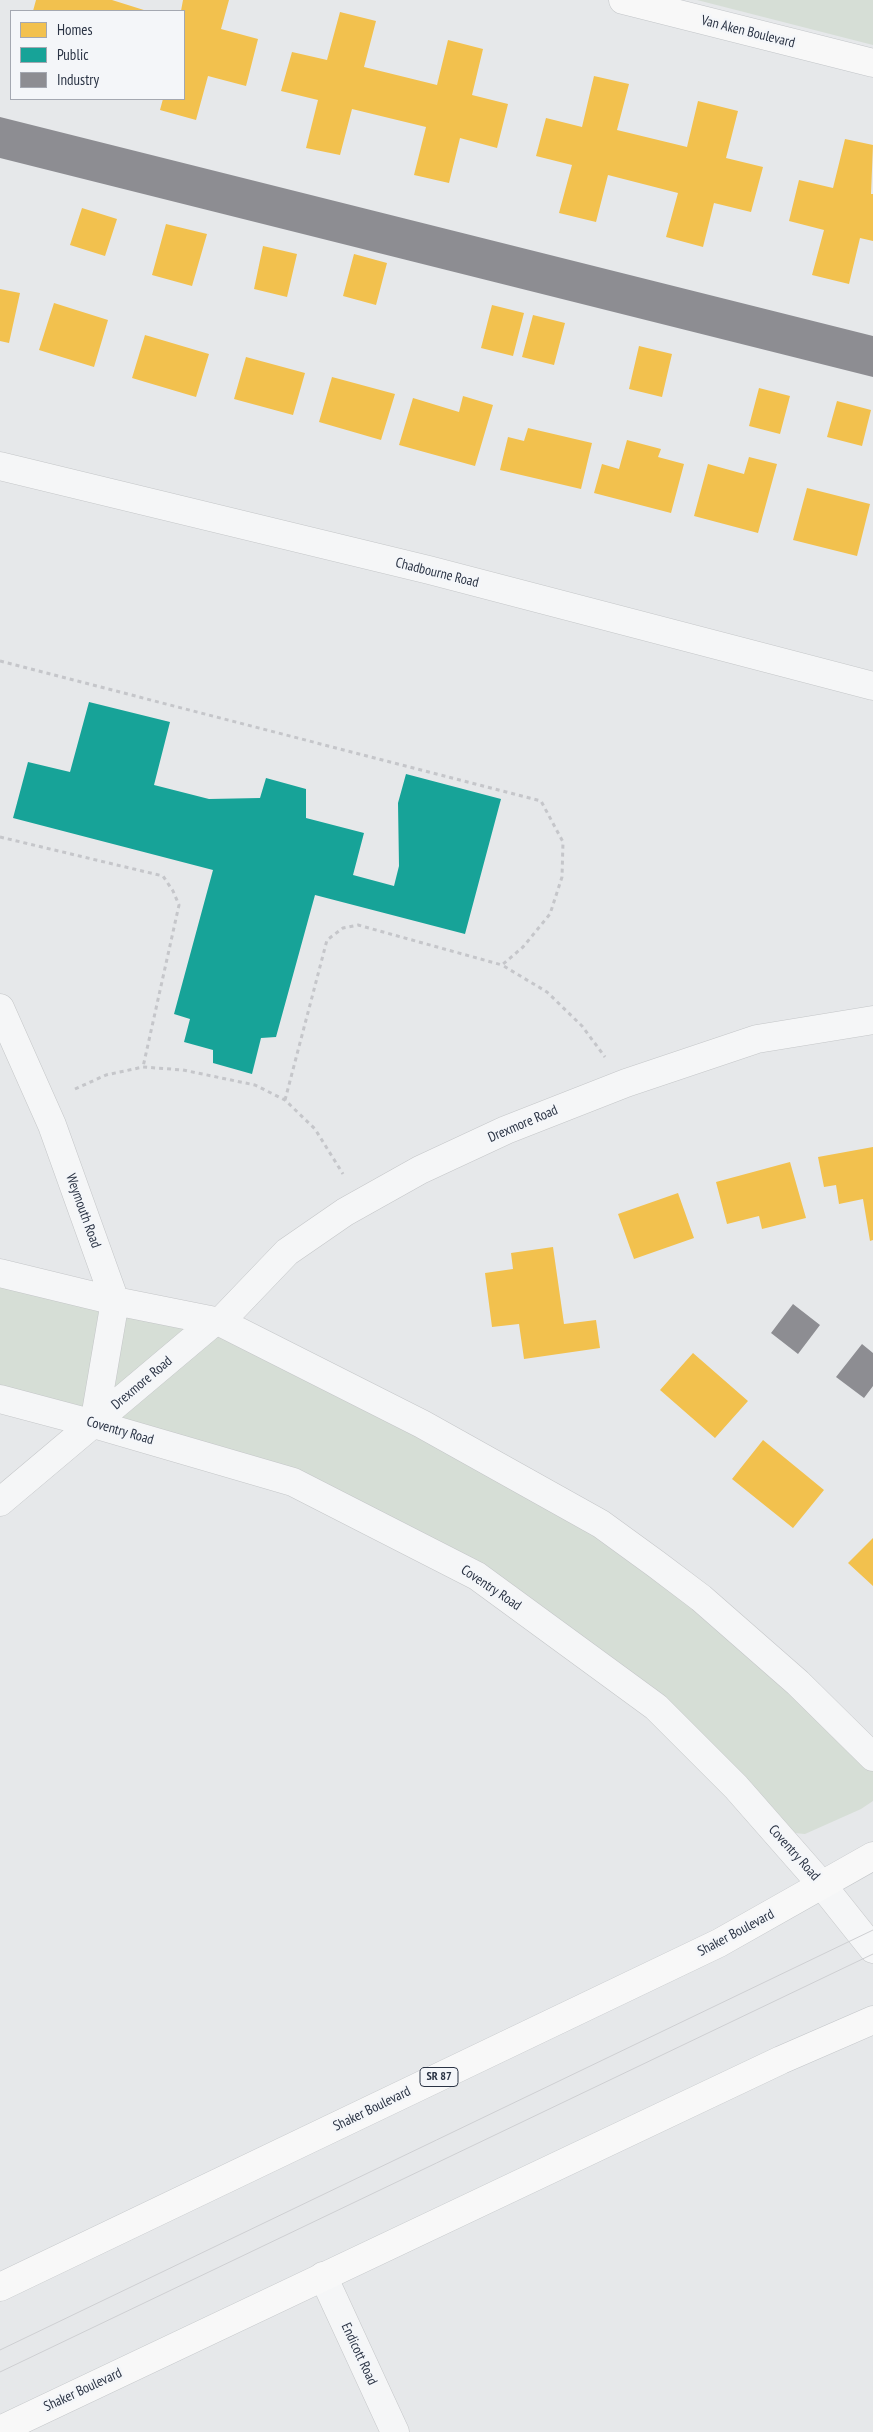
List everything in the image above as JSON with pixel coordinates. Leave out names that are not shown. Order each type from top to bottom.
[{"type":"main road","name":"Van Aken Boulevard","points":[[623,0],[873,64]]},
{"type":"main road","name":"Shaker Boulevard","points":[[0,2287],[719,1943],[873,1856]]},
{"type":"main road","name":"Shaker Boulevard","points":[[0,2430],[781,2060],[873,2020]]},
{"type":"street","name":"Chadbourne Road","points":[[0,466],[429,570],[873,686]]},
{"type":"street","name":"Weymouth Road","points":[[0,1008],[52,1125],[114,1301],[94,1424]]},
{"type":"street","name":"Drexmore Road","points":[[0,1502],[218,1321],[287,1252],[345,1212],[420,1170],[506,1130],[626,1083],[757,1039],[873,1020]]},
{"type":"street","points":[[0,1274],[114,1301],[218,1321],[422,1424],[601,1524],[701,1598],[798,1683],[873,1757]]},
{"type":"street","name":"Coventry Road","points":[[0,1399],[94,1424],[293,1482],[477,1576],[656,1707],[736,1787],[822,1885],[873,1949]]},
{"type":"street","name":"Endicott Road","points":[[323,2276],[395,2432]]},
{"type":"path","points":[[0,662],[541,801],[563,842],[562,877],[550,914],[523,947],[502,965]]},
{"type":"path","points":[[0,837],[162,876],[173,890],[179,905],[143,1067]]},
{"type":"path","points":[[286,1100],[327,940],[343,928],[358,925],[502,965],[547,992],[582,1026],[607,1060]]},
{"type":"path","points":[[75,1089],[106,1075],[143,1067],[183,1070],[254,1085],[286,1100],[314,1129],[343,1174]]},
{"type":"shaded area","points":[[697,0],[873,0],[873,45]]},
{"type":"shaded area","points":[[0,1273],[215,1321],[601,1524],[873,1757],[873,1801],[861,1809],[805,1834],[773,1831],[736,1787],[477,1576],[293,1482],[0,1399]]},
{"type":"building: Homes","points":[[36,0],[112,0],[144,10],[33,10]]},
{"type":"building: Homes","points":[[183,0],[229,0],[221,29],[258,39],[246,86],[208,76],[196,120],[160,110],[163,100],[185,100],[185,10],[181,10]]},
{"type":"building: Homes","points":[[340,12],[376,21],[364,67],[437,85],[448,40],[483,49],[472,95],[508,104],[497,148],[460,138],[449,183],[414,175],[426,127],[352,109],[340,155],[306,148],[318,100],[281,91],[292,52],[327,60]]},
{"type":"building: Homes","points":[[594,76],[629,84],[617,130],[687,147],[698,101],[738,111],[726,158],[763,167],[751,212],[714,203],[703,247],[666,237],[678,193],[608,175],[596,222],[559,213],[572,165],[536,156],[546,118],[582,127]]},
{"type":"building: Homes","points":[[845,139],[873,145],[871,194],[873,194],[873,241],[860,238],[849,284],[812,275],[824,230],[789,221],[799,180],[833,188]]},
{"type":"building: Homes","points":[[82,208],[117,219],[105,256],[70,245]]},
{"type":"building: Homes","points":[[166,224],[207,234],[192,286],[152,275]]},
{"type":"building: Homes","points":[[263,246],[297,254],[287,297],[254,289]]},
{"type":"building: Homes","points":[[354,254],[387,263],[376,305],[343,296]]},
{"type":"building: Homes","points":[[0,289],[20,293],[9,343],[0,341]]},
{"type":"building: Homes","points":[[54,303],[108,320],[94,367],[39,350]]},
{"type":"building: Homes","points":[[492,305],[524,313],[513,356],[481,348]]},
{"type":"building: Homes","points":[[533,315],[565,323],[554,365],[522,357]]},
{"type":"building: Homes","points":[[145,335],[209,354],[196,397],[132,378]]},
{"type":"building: Homes","points":[[639,346],[672,354],[662,397],[629,389]]},
{"type":"building: Homes","points":[[246,357],[305,373],[293,415],[234,399]]},
{"type":"building: Homes","points":[[332,377],[395,394],[381,440],[319,422]]},
{"type":"building: Homes","points":[[759,388],[790,396],[780,434],[749,426]]},
{"type":"building: Homes","points":[[463,396],[493,405],[475,466],[399,445],[413,398],[459,412]]},
{"type":"building: Homes","points":[[837,401],[871,410],[862,446],[827,437]]},
{"type":"building: Homes","points":[[528,428],[592,443],[581,489],[500,470],[508,437],[524,441]]},
{"type":"building: Homes","points":[[627,440],[661,449],[658,457],[684,464],[671,513],[594,493],[602,464],[619,469]]},
{"type":"building: Homes","points":[[749,457],[777,464],[758,533],[694,516],[708,464],[744,474]]},
{"type":"building: Homes","points":[[807,488],[870,504],[857,556],[793,540]]},
{"type":"building: Homes","points":[[873,1147],[873,1240],[870,1241],[863,1199],[839,1204],[836,1185],[824,1187],[818,1157]]},
{"type":"building: Homes","points":[[790,1162],[806,1218],[762,1229],[759,1216],[727,1224],[716,1182]]},
{"type":"building: Homes","points":[[678,1193],[694,1238],[634,1259],[618,1214]]},
{"type":"building: Homes","points":[[553,1247],[564,1324],[596,1320],[600,1348],[524,1359],[519,1324],[492,1327],[485,1273],[513,1269],[511,1253]]},
{"type":"building: Homes","points":[[693,1353],[748,1401],[715,1438],[660,1390]]},
{"type":"building: Homes","points":[[763,1440],[824,1490],[793,1528],[732,1479]]},
{"type":"building: Homes","points":[[873,1538],[873,1586],[848,1563]]},
{"type":"building: Public","points":[[89,702],[170,722],[154,785],[209,799],[260,798],[266,778],[306,789],[306,818],[364,833],[353,875],[394,886],[399,866],[398,803],[406,774],[501,799],[465,934],[315,895],[276,1037],[261,1038],[252,1074],[213,1063],[213,1050],[184,1042],[190,1019],[174,1014],[213,870],[13,818],[28,762],[70,772]]},
{"type":"building: Industry","points":[[0,117],[873,336],[873,377],[0,158]]},
{"type":"building: Industry","points":[[793,1304],[820,1325],[798,1354],[771,1333]]},
{"type":"building: Industry","points":[[862,1344],[873,1353],[873,1386],[864,1398],[836,1377]]},
{"type":"tram line","points":[[0,2350],[873,1930]]},
{"type":"tram line","points":[[0,2372],[873,1954]]}]
